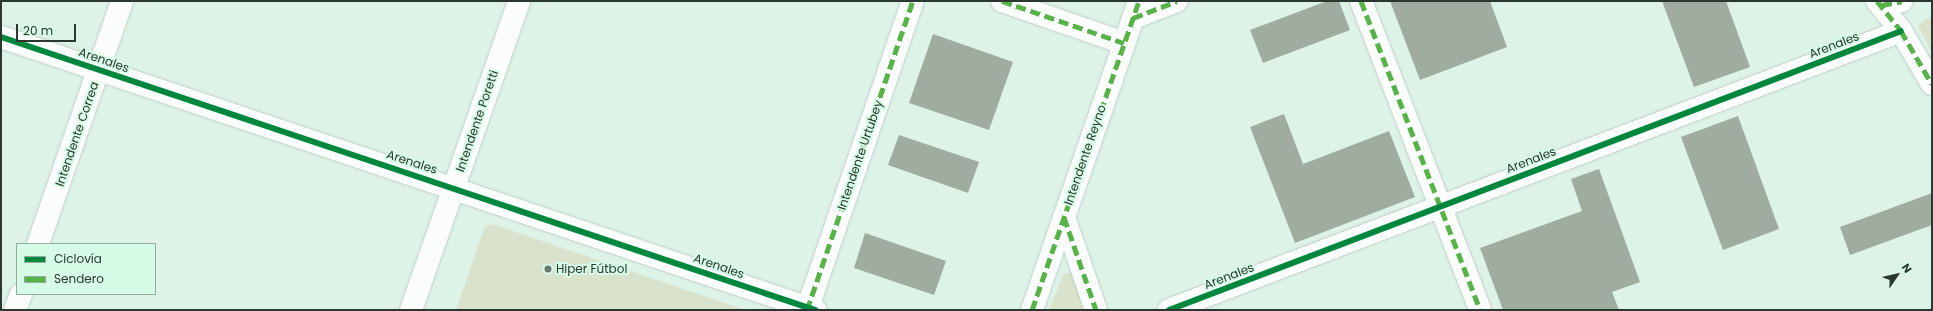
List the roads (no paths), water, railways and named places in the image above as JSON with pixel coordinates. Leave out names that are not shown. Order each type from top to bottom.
[{"type":"street","name":"Intendente Correa","points":[[38,243],[122,1]]},
{"type":"street","name":"Intendente Poretti","points":[[411,310],[519,1]]},
{"type":"street","name":"Intendente Urtubey","points":[[810,309],[913,1]]},
{"type":"street","points":[[1002,1],[1124,43]]},
{"type":"street","points":[[1136,10],[1177,1]]},
{"type":"street","points":[[1361,1],[1480,310]]},
{"type":"street","points":[[1880,3],[1902,1]]},
{"type":"street","points":[[1880,3],[1901,31],[1932,84]]},
{"type":"street","name":"Intendente Reyno","points":[[1032,310],[1136,10]]},
{"type":"street","name":"Arenales","points":[[1169,310],[1901,31]]},
{"type":"street","name":"Arenales","points":[[1,37],[810,309]]},
{"type":"street","points":[[1064,217],[1096,310]]},
{"type":"street","points":[[15,310],[21,295]]},
{"type":"place","name":"Hiper Fútbol","points":[[548,269]]}]
